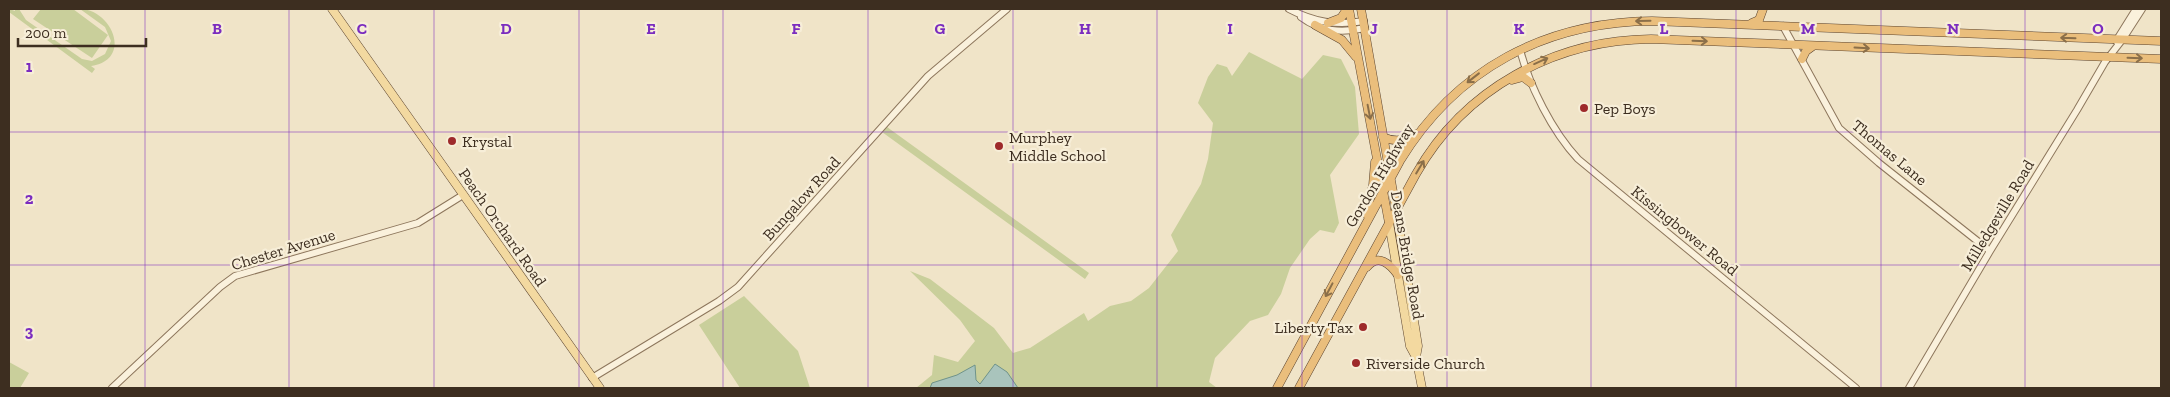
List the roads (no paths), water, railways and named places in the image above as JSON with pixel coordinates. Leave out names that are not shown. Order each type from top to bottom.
[{"type":"highway","points":[[1328,23],[1341,18],[1348,9]]},
{"type":"highway","name":"Deans Bridge Road","points":[[1348,9],[1361,67],[1389,223]]},
{"type":"highway","name":"Deans Bridge Road","points":[[1361,9],[1396,209]]},
{"type":"highway","points":[[1745,24],[1757,22],[1762,15],[1763,9]]},
{"type":"highway","name":"Gordon Highway","points":[[1277,388],[1390,177],[1421,129],[1464,85],[1495,63],[1517,51],[1569,32],[1621,22],[1652,21],[2161,41]]},
{"type":"highway","points":[[1315,25],[1347,44],[1361,67]]},
{"type":"highway","name":"Gordon Highway","points":[[1299,388],[1396,209],[1437,142],[1457,118],[1480,98],[1525,69],[1568,51],[1613,41],[1652,39],[2161,59]]},
{"type":"highway","points":[[1802,59],[1813,46]]},
{"type":"highway","points":[[1480,98],[1516,78],[1526,78],[1531,83]]},
{"type":"highway","points":[[1383,136],[1391,141],[1408,138],[1421,129]]},
{"type":"highway","points":[[1352,247],[1371,198],[1374,176],[1374,142]]},
{"type":"highway","points":[[1361,274],[1369,264],[1379,260],[1388,263],[1398,275]]},
{"type":"main road","name":"Peach Orchard Road","points":[[332,9],[600,388]]},
{"type":"main road","name":"Deans Bridge Road","points":[[1396,209],[1418,346],[1416,357]]},
{"type":"main road","name":"Deans Bridge Road","points":[[1389,223],[1410,346],[1416,357],[1422,388]]},
{"type":"street","name":"Bungalow Road","points":[[592,378],[720,301],[738,287],[928,76],[1007,9]]},
{"type":"street","points":[[1289,9],[1315,25],[1338,31],[1364,24]]},
{"type":"street","name":"Milledgeville Road","points":[[2119,40],[2136,9]]},
{"type":"street","name":"Milledgeville Road","points":[[1909,388],[2078,110],[2108,57],[2142,9]]},
{"type":"street","points":[[1297,13],[1328,23],[1353,27]]},
{"type":"street","name":"Thomas Lane","points":[[1783,26],[1839,128],[1879,163],[1990,252]]},
{"type":"street","name":"Kissingbower Road","points":[[1517,51],[1531,83],[1564,142],[1578,159],[1856,388]]},
{"type":"street","name":"Chester Avenue","points":[[112,388],[220,287],[235,276],[418,223],[463,194]]},
{"type":"water","points":[[995,364],[1007,372],[1018,388],[930,388],[932,383],[957,375],[975,365],[976,380],[980,384]]},
{"type":"place","name":"Pep Boys","points":[[1584,108]]},
{"type":"place","name":"Krystal","points":[[452,141]]},
{"type":"place","name":"Murphey Middle School","points":[[999,146]]},
{"type":"place","name":"Liberty Tax","points":[[1363,327]]},
{"type":"place","name":"Riverside Church","points":[[1356,363]]}]
